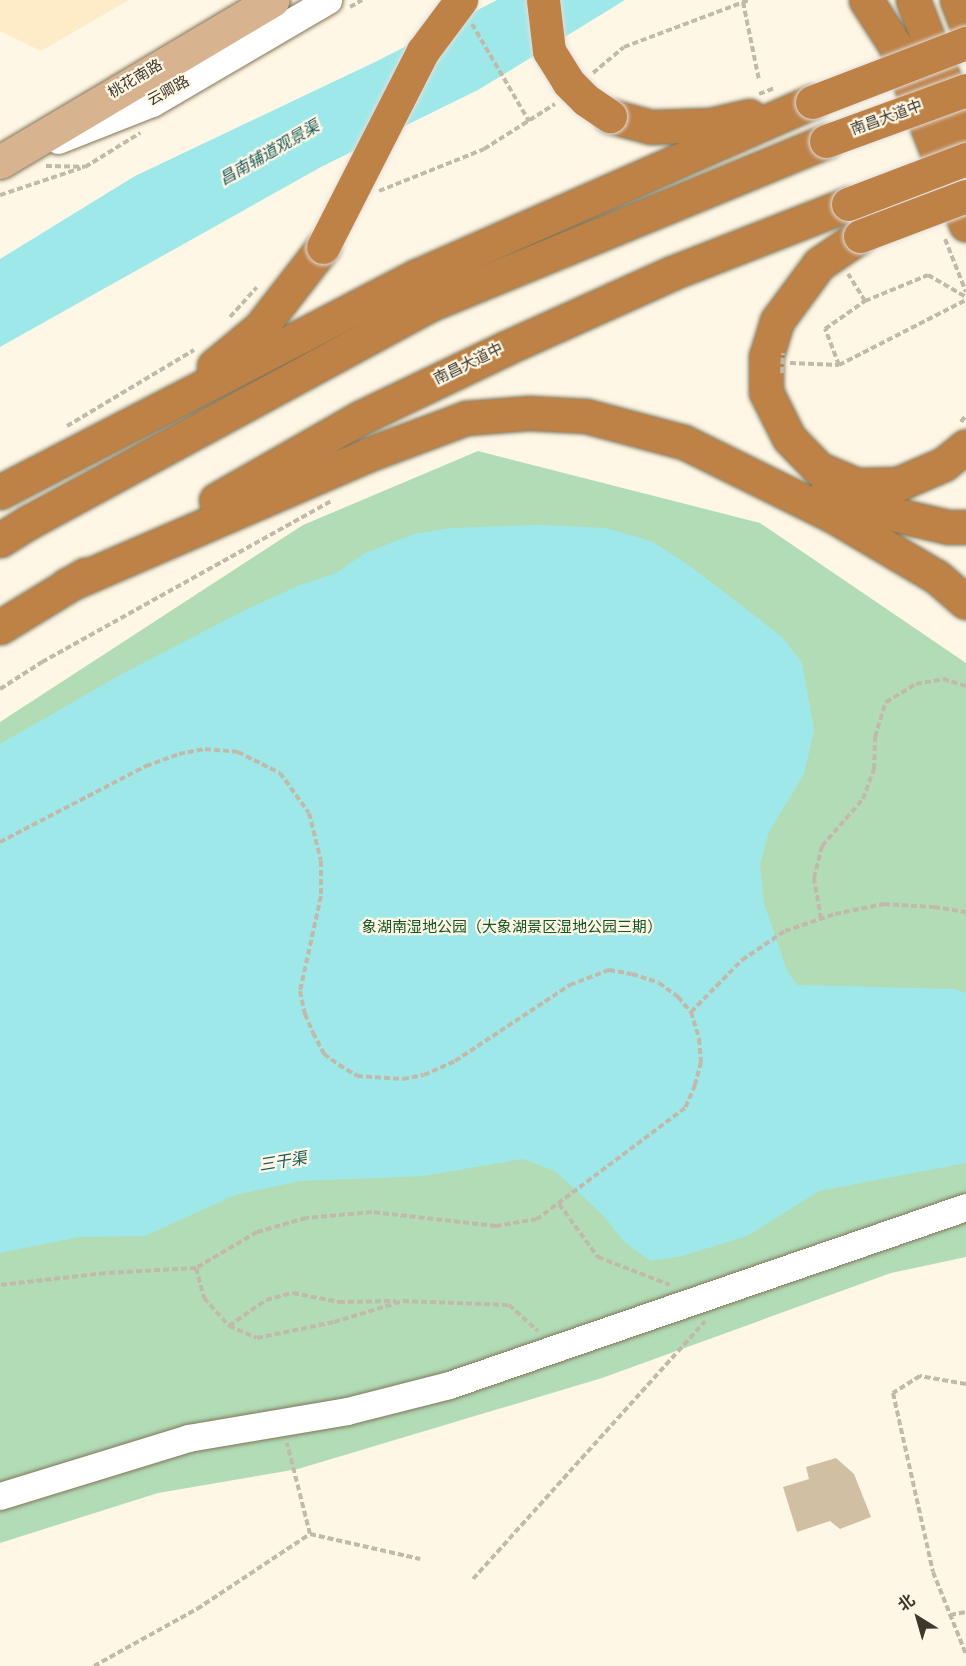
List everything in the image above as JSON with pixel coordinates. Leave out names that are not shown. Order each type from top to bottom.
[{"type":"highway","points":[[543,0],[549,51],[568,82],[586,100],[610,116],[651,127],[710,124],[812,102]]},
{"type":"highway","points":[[866,0],[895,45]]},
{"type":"highway","points":[[876,0],[966,224]]},
{"type":"highway","points":[[913,0],[966,136]]},
{"type":"highway","points":[[957,0],[966,23]]},
{"type":"highway","points":[[0,492],[195,382],[260,328],[323,247],[423,51],[465,10]]},
{"type":"highway","points":[[0,492],[417,276],[812,102],[966,43]]},
{"type":"highway","name":"南昌大道中","points":[[0,540],[29,522],[431,304],[826,141],[966,90]]},
{"type":"highway","name":"南昌大道中","points":[[0,627],[67,585],[360,418],[506,348],[672,273],[966,159]]},
{"type":"highway","points":[[963,435],[944,464],[898,484],[856,484],[819,469],[789,438],[766,392],[766,356],[777,321],[819,264],[860,236],[966,196]]},
{"type":"highway","points":[[67,585],[367,454],[466,418],[529,414],[586,416],[684,442],[806,483],[875,510],[957,527]]},
{"type":"highway","points":[[684,442],[832,515],[937,577],[966,602]]},
{"type":"main road","name":"桃花南路","points":[[0,162],[273,0]]},
{"type":"street","name":"云卿路","points":[[0,162],[152,103],[328,0]]},
{"type":"street","points":[[0,1496],[188,1438],[347,1411],[449,1385],[966,1207]]},
{"type":"path","points":[[743,2],[759,80]]},
{"type":"path","points":[[465,10],[529,121]]},
{"type":"path","points":[[0,195],[85,167]]},
{"type":"path","points":[[842,264],[865,301]]},
{"type":"path","points":[[839,365],[825,329],[865,301],[928,275],[966,298]]},
{"type":"path","points":[[778,363],[839,365],[966,298]]},
{"type":"path","points":[[781,382],[783,353]]},
{"type":"path","points":[[963,435],[966,415]]},
{"type":"path","points":[[0,689],[42,662],[339,497]]},
{"type":"path","points":[[821,919],[814,878],[822,846],[863,799],[874,769],[875,737],[886,702],[916,684],[943,679],[966,686]]},
{"type":"path","points":[[0,842],[157,762],[179,754],[205,749],[238,752],[280,773],[309,813],[321,861],[321,896],[300,991],[305,1014],[324,1054],[357,1076],[403,1079],[424,1075],[455,1061],[570,985],[609,970],[632,974],[659,983],[678,997],[691,1012],[699,1039],[701,1062],[695,1085],[684,1108],[537,1219],[496,1226],[372,1212],[306,1218],[257,1232],[196,1268],[105,1274],[0,1285]]},
{"type":"path","points":[[691,1012],[742,960],[785,931],[821,919],[884,904],[934,907],[966,912]]},
{"type":"path","points":[[559,1204],[598,1257],[638,1275],[705,1296]]},
{"type":"path","points":[[196,1268],[204,1298],[229,1326],[257,1338],[334,1322],[403,1301]]},
{"type":"path","points":[[473,1579],[738,1285]]},
{"type":"path","points":[[229,1326],[266,1300],[293,1293],[339,1302],[403,1301],[509,1305],[556,1348]]},
{"type":"path","points":[[966,1384],[920,1376],[892,1393],[933,1572],[966,1654]]},
{"type":"path","points":[[282,1422],[310,1534]]},
{"type":"path","points":[[94,1666],[197,1609],[310,1534],[420,1559]]},
{"type":"path","points":[[950,1615],[966,1612]]},
{"type":"shaded area","points":[[0,0],[129,0],[41,51],[0,31]]},
{"type":"green space","name":"象湖南湿地公园（大象湖景区湿地公园三期）","points":[[478,451],[760,523],[966,663],[966,1257],[891,1273],[602,1378],[298,1469],[158,1493],[0,1543],[0,722],[303,525]]},
{"type":"water","name":"昌南辅道观景渠","points":[[497,0],[625,0],[478,90],[321,167],[0,347],[0,259],[135,176],[375,62]]},
{"type":"water","name":"象湖南湿地公园（大象湖景区湿地公园三期）","points":[[539,525],[606,528],[651,541],[690,566],[782,637],[802,663],[814,730],[804,774],[769,832],[760,864],[764,904],[787,970],[797,985],[955,989],[966,993],[966,1163],[819,1191],[747,1236],[682,1256],[651,1261],[624,1242],[603,1215],[555,1171],[523,1159],[423,1176],[300,1181],[235,1195],[145,1236],[79,1237],[0,1253],[0,744],[120,675],[243,611],[300,585],[336,573],[365,553],[414,534],[451,528]]},
{"type":"building","points":[[836,1458],[854,1474],[871,1517],[840,1529],[830,1521],[797,1532],[783,1487],[809,1479],[806,1467]]},
{"type":"water label","name":"三干渠","points":[[283,1163]]}]
